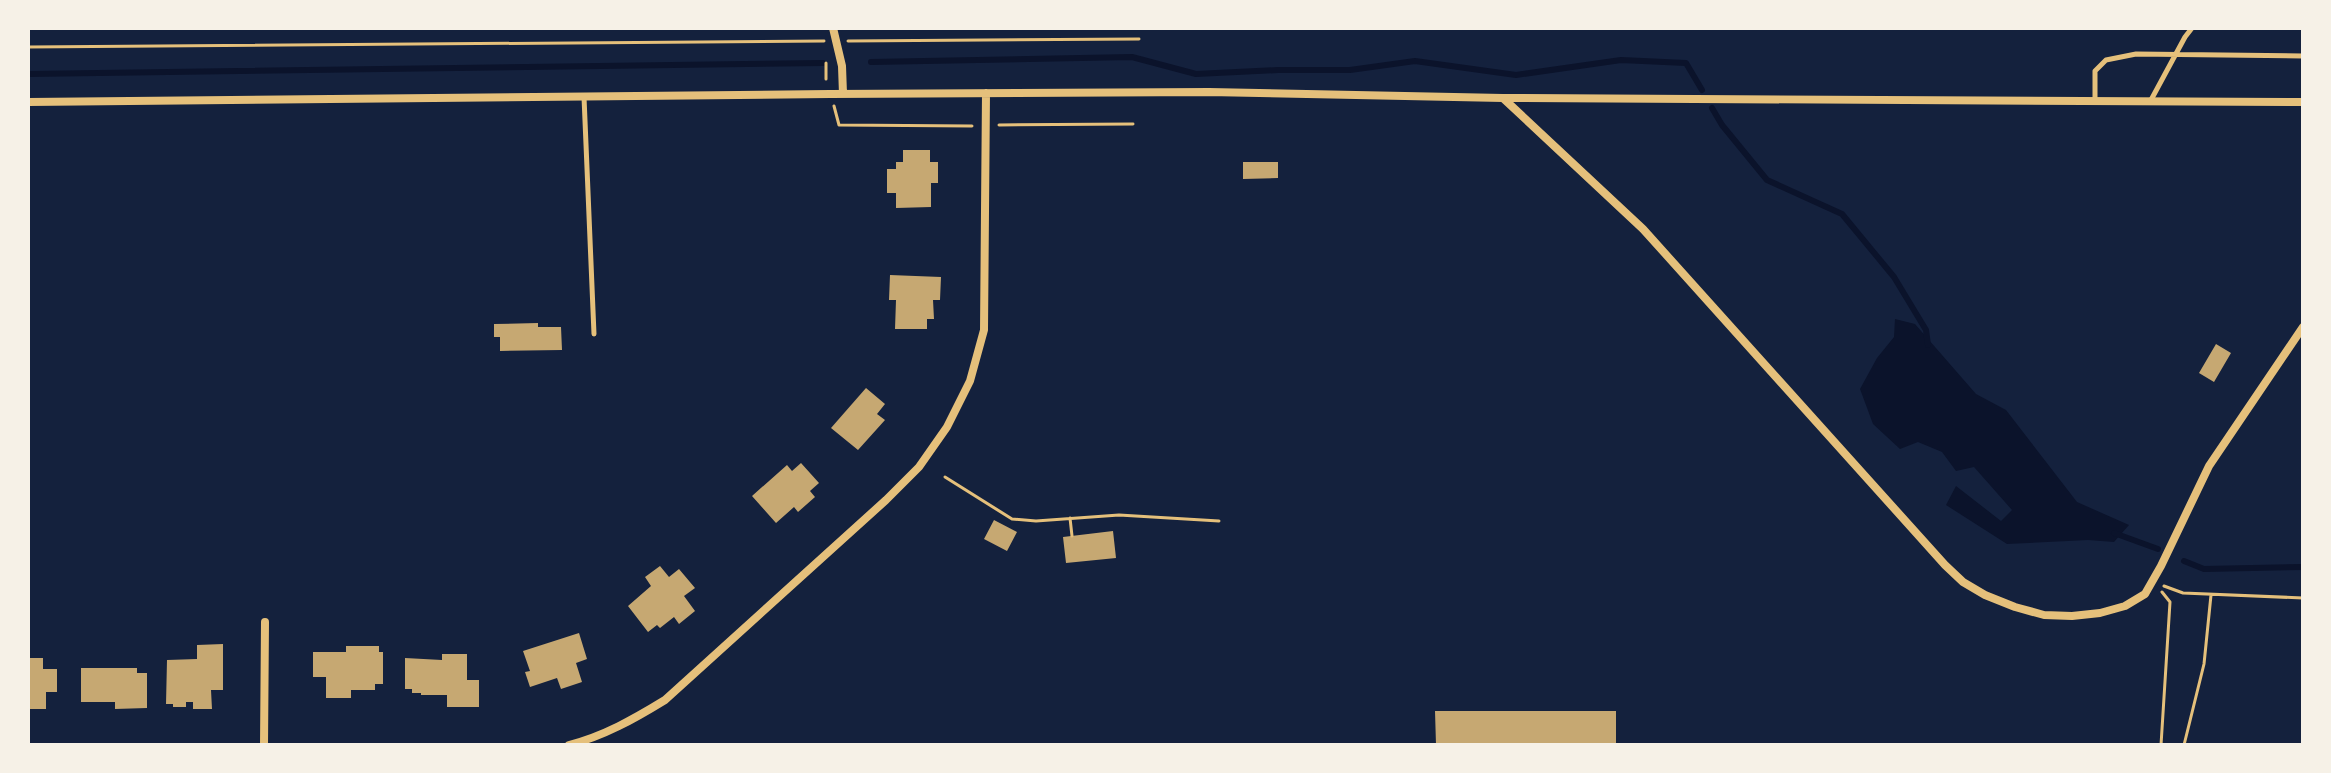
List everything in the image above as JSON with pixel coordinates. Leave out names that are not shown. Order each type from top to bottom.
[{"type":"street","points":[[833,28],[842,66],[843,94]]},
{"type":"street","points":[[28,102],[1209,92],[1503,98],[2303,102]]},
{"type":"street","points":[[569,745],[593,739],[665,700],[886,500],[919,467],[947,427],[970,381],[984,330],[986,93]]},
{"type":"street","points":[[1503,98],[1643,229],[1945,565],[1963,582],[2015,607],[2044,615],[2072,616],[2125,606],[2145,594],[2209,466],[2303,327]]},
{"type":"street","points":[[264,745],[265,622]]},
{"type":"lane","points":[[2151,100],[2192,28]]},
{"type":"lane","points":[[2095,100],[2095,71],[2106,60],[2136,54],[2303,56]]},
{"type":"lane","points":[[584,96],[594,334]]},
{"type":"path","points":[[855,41],[1139,39]]},
{"type":"path","points":[[28,47],[818,42],[822,48]]},
{"type":"path","points":[[826,55],[826,79]]},
{"type":"path","points":[[1008,125],[1133,124]]},
{"type":"path","points":[[839,125],[961,126]]},
{"type":"path","points":[[945,477],[1012,519],[1036,521],[1119,515],[1219,521]]},
{"type":"path","points":[[1070,518],[1072,536]]},
{"type":"path","points":[[2152,582],[2183,593],[2303,598]]},
{"type":"path","points":[[2184,745],[2204,664],[2211,595]]},
{"type":"path","points":[[2161,745],[2170,602]]},
{"type":"water","points":[[1895,319],[1915,324],[1976,394],[2006,410],[2077,502],[2129,525],[2114,542],[2088,540],[2007,544],[1946,505],[1956,486],[2001,521],[2012,510],[1974,467],[1956,471],[1942,452],[1918,442],[1900,449],[1873,424],[1860,389],[1877,358],[1894,337]]},
{"type":"building","points":[[903,150],[930,150],[930,162],[938,162],[938,183],[931,183],[931,207],[896,208],[896,193],[887,193],[887,169],[896,169],[896,162],[903,162]]},
{"type":"building","points":[[1243,162],[1278,162],[1278,178],[1243,179]]},
{"type":"building","points":[[890,275],[941,277],[940,300],[933,300],[934,319],[927,319],[927,329],[895,329],[896,300],[889,300]]},
{"type":"building","points":[[538,323],[538,327],[561,327],[562,350],[500,351],[500,337],[494,337],[494,324]]},
{"type":"building","points":[[2216,344],[2231,353],[2214,382],[2199,373]]},
{"type":"building","points":[[866,388],[885,404],[877,414],[885,420],[858,450],[831,428]]},
{"type":"building","points":[[801,463],[819,483],[810,491],[815,497],[798,512],[794,507],[776,523],[752,496],[787,465],[792,471]]},
{"type":"building","points":[[994,520],[1017,532],[1007,551],[984,539]]},
{"type":"building","points":[[1113,531],[1116,558],[1066,563],[1063,537]]},
{"type":"building","points":[[660,566],[669,577],[679,569],[695,588],[684,596],[695,611],[679,624],[674,617],[660,628],[657,625],[648,632],[628,606],[651,586],[645,577]]},
{"type":"building","points":[[579,633],[587,659],[576,663],[582,682],[561,689],[557,678],[530,687],[525,672],[530,671],[523,651]]},
{"type":"building","points":[[223,644],[223,690],[211,690],[212,709],[193,709],[193,702],[186,702],[186,707],[166,704],[167,660],[197,659],[197,645]]},
{"type":"building","points":[[346,646],[379,646],[379,652],[383,652],[383,684],[375,684],[375,690],[351,690],[351,698],[326,698],[326,677],[313,677],[313,652],[346,652]]},
{"type":"building","points":[[442,654],[467,654],[467,680],[479,680],[479,707],[447,707],[447,695],[421,695],[412,693],[412,689],[405,689],[405,658],[442,660]]},
{"type":"building","points":[[28,658],[43,658],[43,669],[57,669],[57,692],[46,692],[46,709],[28,709]]},
{"type":"building","points":[[81,668],[137,668],[137,673],[147,673],[147,708],[115,709],[115,702],[81,702]]},
{"type":"building","points":[[1435,711],[1616,711],[1616,745],[1436,745]]},
{"type":"waterway","points":[[871,62],[1132,57],[1196,74],[1350,70],[1415,61],[1516,75],[1621,60],[1686,63],[1702,90]]},
{"type":"waterway","points":[[28,74],[823,63]]},
{"type":"waterway","points":[[1712,108],[1767,180],[1842,214],[1894,277],[1926,330],[1928,345]]},
{"type":"waterway","points":[[2114,533],[2158,549]]},
{"type":"waterway","points":[[2184,561],[2204,569],[2303,567]]}]
